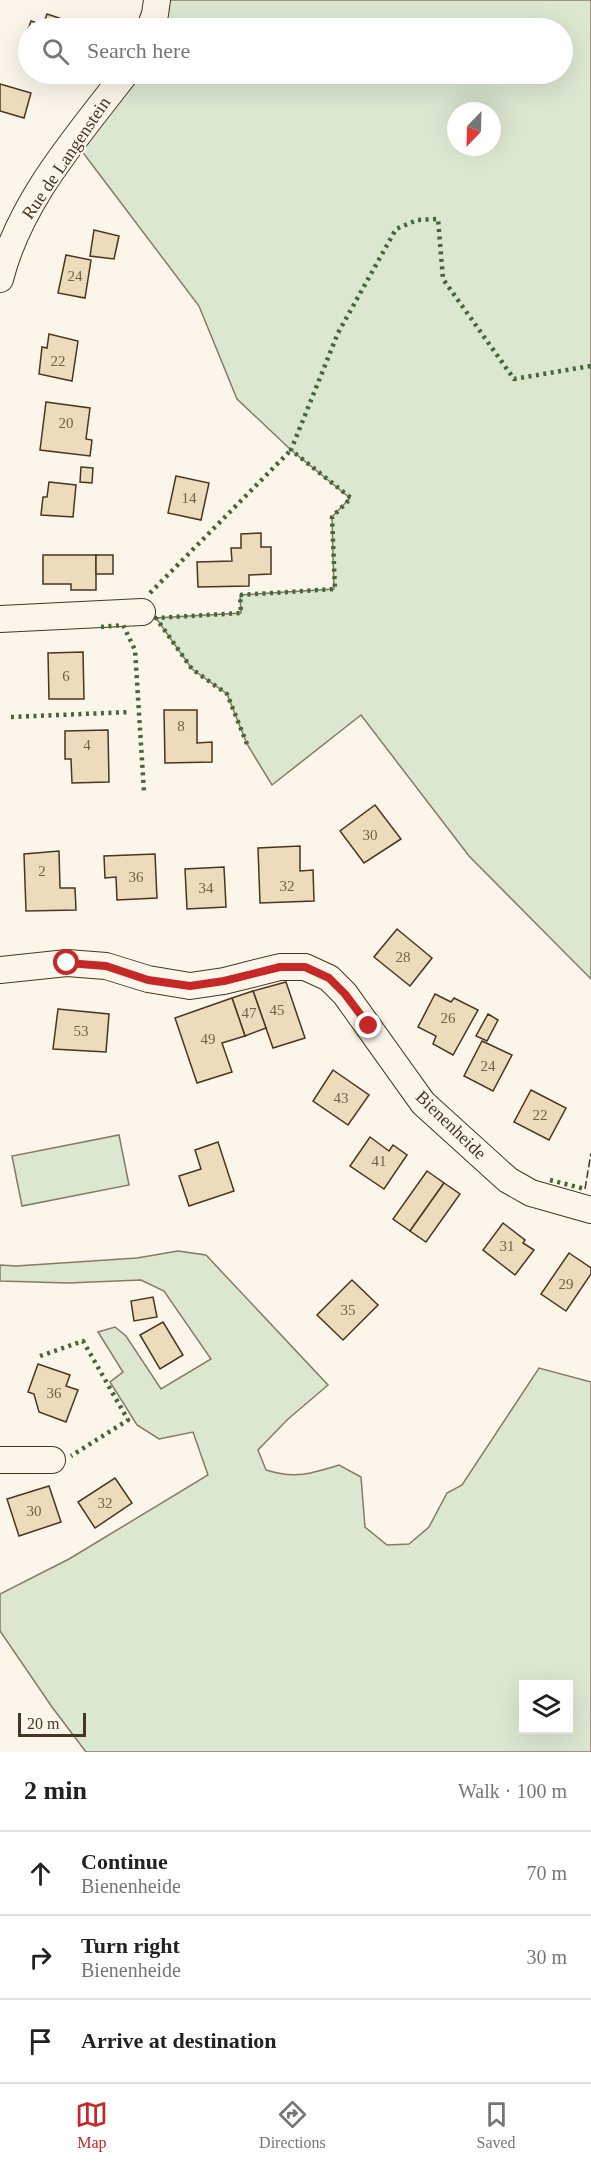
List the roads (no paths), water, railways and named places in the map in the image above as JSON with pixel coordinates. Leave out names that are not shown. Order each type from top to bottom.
[{"type":"street","points":[[154,18],[157,0]]},
{"type":"street","name":"Rue de Langenstein","points":[[0,279],[13,240],[48,177],[118,84]]},
{"type":"street","points":[[0,619],[142,612]]},
{"type":"street","name":"Bienenheide","points":[[0,970],[67,963],[106,966],[148,980],[190,986],[224,981],[280,967],[305,967],[329,978],[345,994],[423,1103],[508,1180],[531,1193],[591,1210]]},
{"type":"street","points":[[0,1460],[52,1460]]}]
